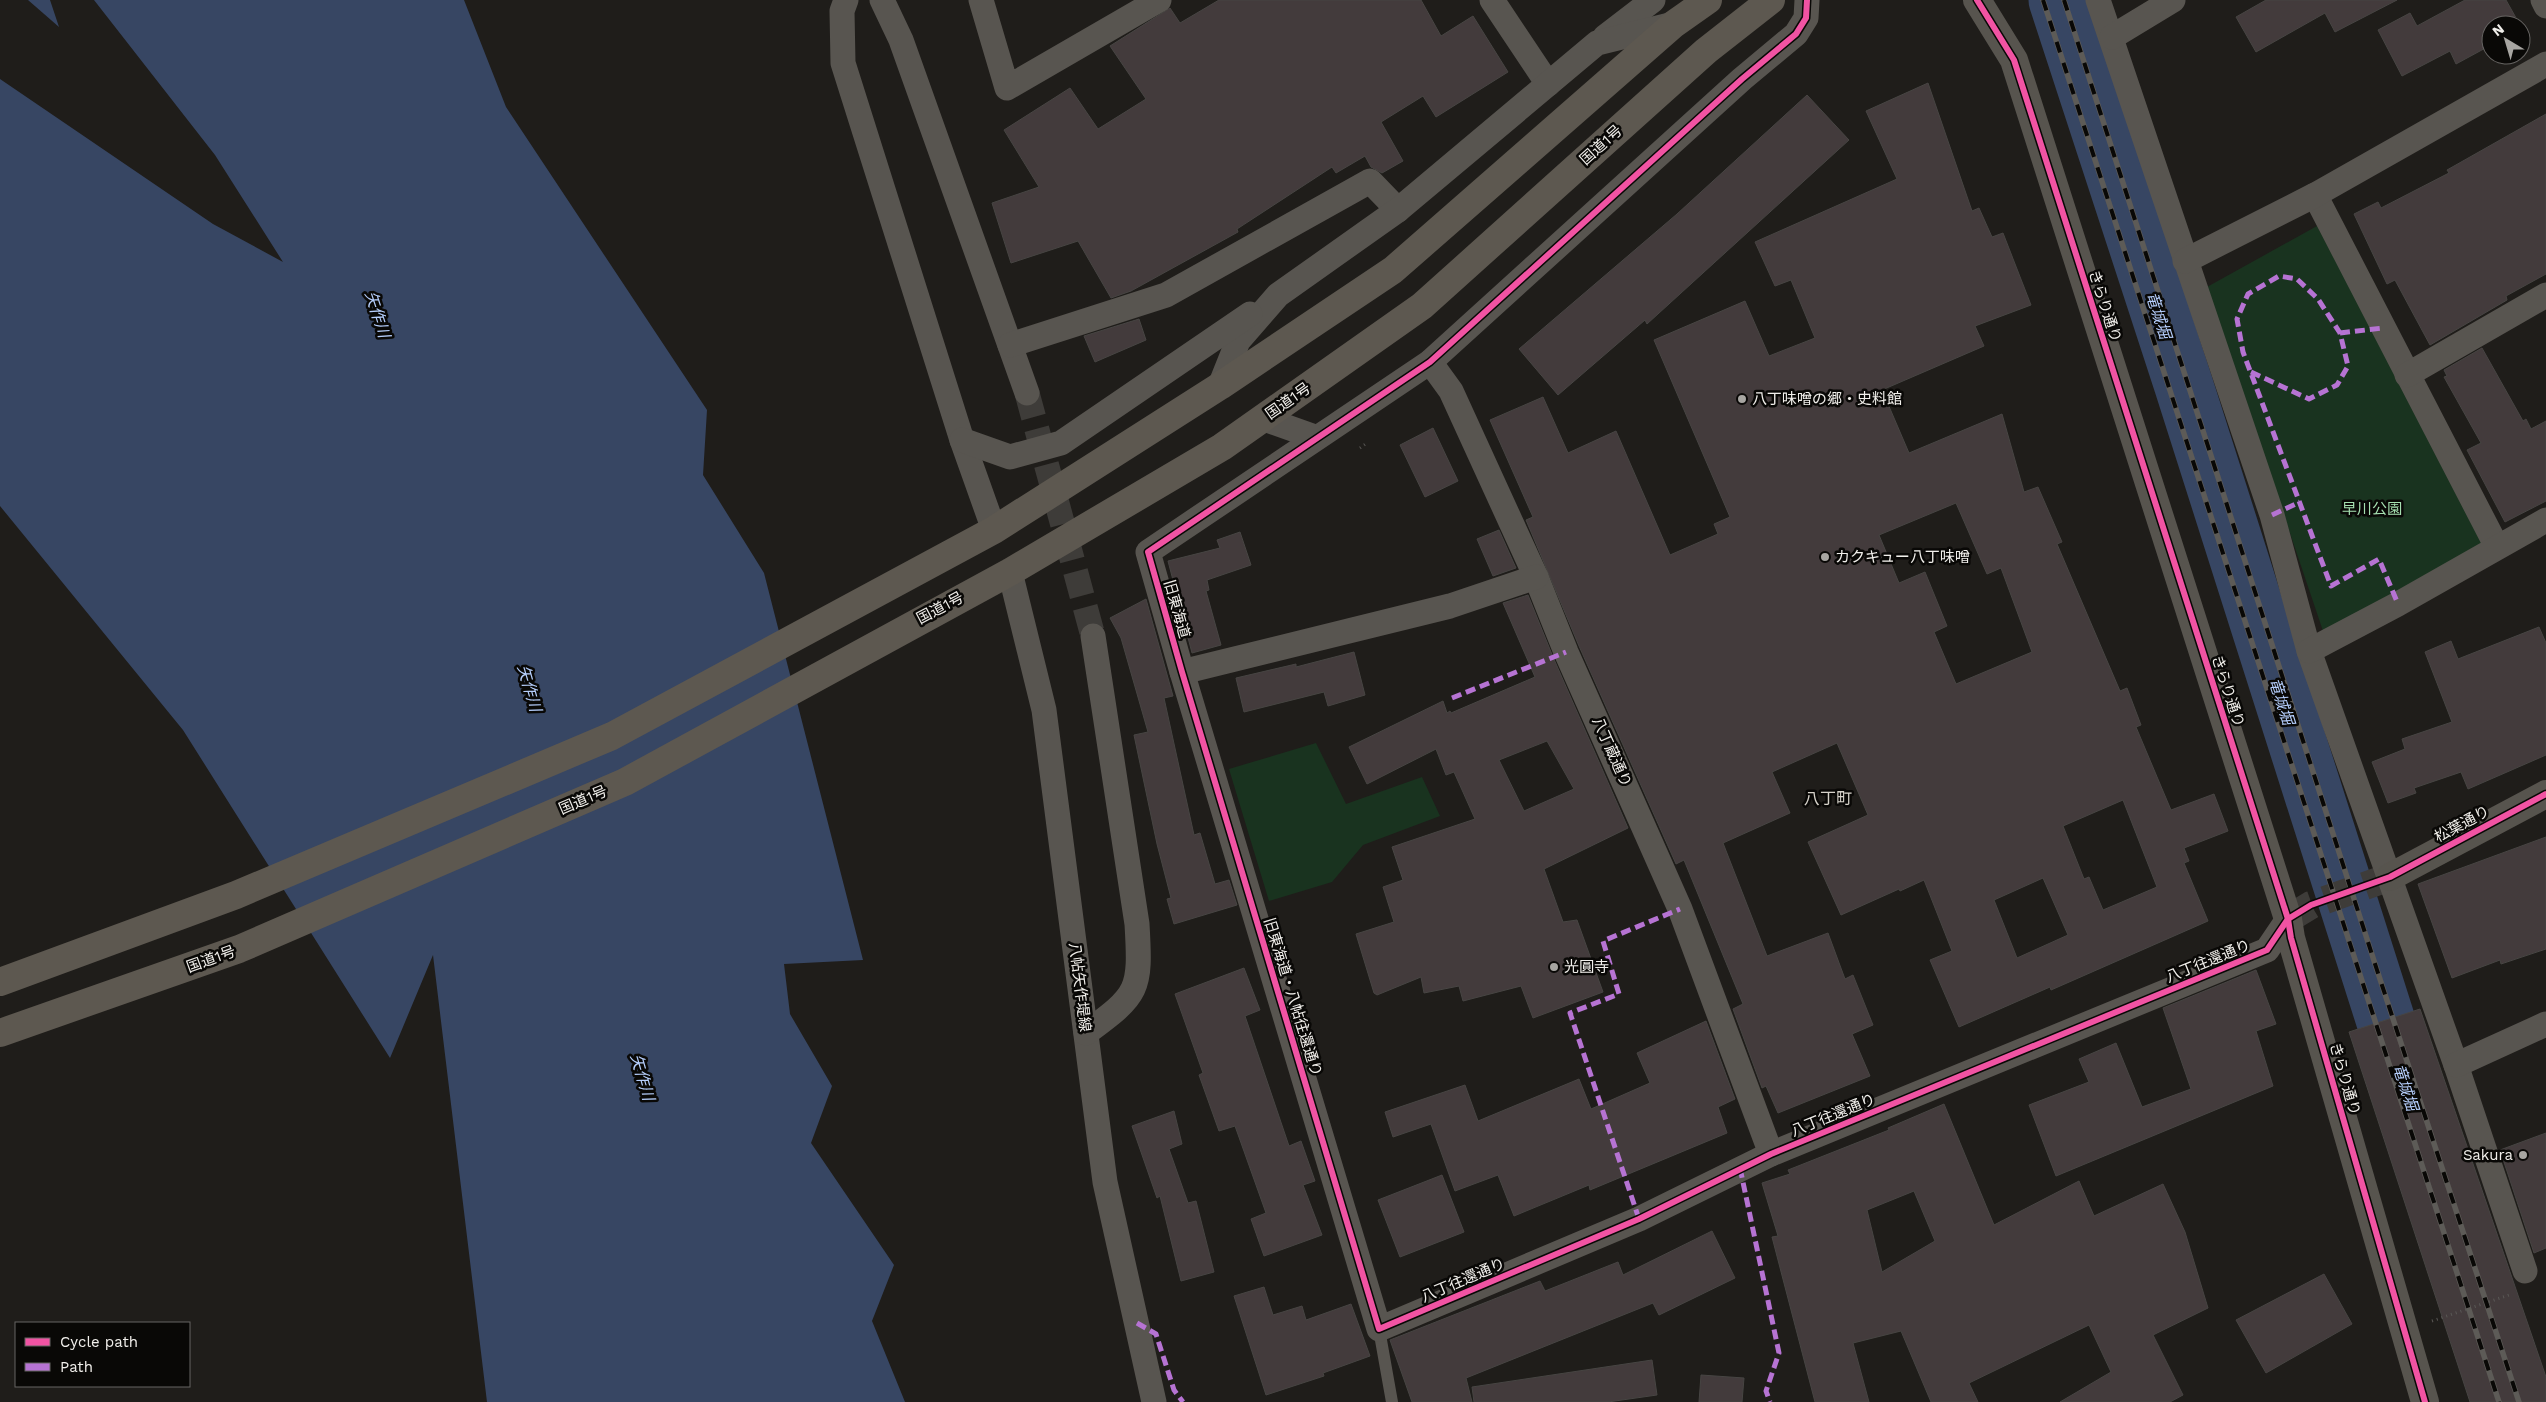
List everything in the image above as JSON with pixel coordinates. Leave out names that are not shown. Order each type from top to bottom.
[{"type":"highway","points":[[0,982],[236,895],[612,736],[994,530],[1220,386],[1393,270],[1674,24],[1708,0]]},
{"type":"highway","name":"国道1号","points":[[0,1033],[239,949],[625,782],[948,604],[1010,572],[1222,447],[1422,306],[1706,51],[1771,0]]},
{"type":"street","points":[[846,0],[842,11],[843,63],[962,440],[994,530]]},
{"type":"street","points":[[882,0],[901,40],[1027,393]]},
{"type":"street","points":[[980,0],[1007,88],[1159,0]]},
{"type":"street","points":[[1492,0],[1548,84]]},
{"type":"street","points":[[962,440],[1010,456],[1061,443],[1278,296],[1398,210],[1597,43],[1653,0]]},
{"type":"street","points":[[1264,419],[1315,437],[1430,362],[1742,79],[1796,34],[1806,18],[1808,0]]},
{"type":"street","name":"きらり通り","points":[[1977,0],[2014,60],[2288,919],[2291,938],[2425,1402]]},
{"type":"street","points":[[2098,0],[2272,515],[2310,651],[2456,1065],[2525,1271]]},
{"type":"street","points":[[2112,37],[2173,0]]},
{"type":"street","points":[[2542,0],[2546,6]]},
{"type":"street","points":[[1597,43],[1674,24]]},
{"type":"street","points":[[2185,261],[2315,195],[2546,64]]},
{"type":"street","points":[[1010,345],[1166,295],[1370,181],[1398,210]]},
{"type":"street","points":[[2315,195],[2497,547]]},
{"type":"street","points":[[2407,374],[2546,295]]},
{"type":"street","points":[[1220,386],[1238,341],[1278,296]]},
{"type":"street","name":"八丁蔵通り","points":[[1430,362],[1451,391],[1536,577],[1566,652],[1680,909],[1771,1154]]},
{"type":"street","name":"旧東海道","points":[[1182,672],[1148,552],[1248,485],[1315,437]]},
{"type":"street","points":[[2310,651],[2546,520]]},
{"type":"street","name":"八帖矢作堤線","points":[[1010,572],[1044,710],[1105,1182],[1154,1402]]},
{"type":"street","points":[[1182,672],[1450,606],[1536,577]]},
{"type":"street","points":[[1086,1033],[1121,1007],[1134,989],[1140,966],[1138,924],[1093,636]]},
{"type":"street","name":"旧東海道・八帖往還通り","points":[[1182,672],[1380,1329]]},
{"type":"street","name":"松葉通り","points":[[2390,877],[2546,794]]},
{"type":"street","name":"八丁往還通り","points":[[1380,1329],[1639,1219],[1771,1154],[2267,950],[2288,919]]},
{"type":"street","points":[[2456,1065],[2546,1024]]},
{"type":"lane","points":[[1380,1329],[1392,1402]]},
{"type":"path","points":[[2427,1322],[2514,1294]]},
{"type":"green space","name":"早川公園","points":[[2317,226],[2487,545],[2325,637],[2207,287]]},
{"type":"green space","points":[[1316,743],[1346,804],[1422,777],[1440,816],[1363,845],[1332,882],[1269,901],[1229,769]]},
{"type":"water","points":[[28,0],[50,0],[59,27]]},
{"type":"water","name":"矢作川","points":[[94,0],[464,0],[506,107],[707,410],[703,475],[764,573],[863,960],[784,964],[790,1014],[832,1086],[811,1143],[894,1265],[872,1321],[905,1402],[487,1402],[433,955],[390,1058],[183,730],[0,506],[0,79],[213,224],[283,262],[215,155]]},
{"type":"building","points":[[1219,0],[1421,0],[1441,36],[1473,16],[1508,72],[1436,117],[1423,96],[1381,122],[1403,161],[1382,173],[1371,167],[1365,156],[1336,173],[1332,167],[1237,229],[1238,232],[1131,291],[1111,298],[1078,241],[1011,263],[992,203],[1039,187],[1004,130],[1070,88],[1098,129],[1146,99],[1110,46],[1170,8],[1180,23]]},
{"type":"building","points":[[2266,0],[2397,0],[2335,32],[2325,13],[2256,52],[2236,17]]},
{"type":"building","points":[[2465,0],[2506,0],[2514,15],[2481,15],[2481,50],[2456,64],[2450,51],[2402,76],[2378,30],[2410,13],[2417,26]]},
{"type":"building","points":[[1928,83],[1972,211],[1979,208],[1992,237],[2003,233],[2031,305],[1975,326],[1984,346],[1882,390],[1909,453],[2002,414],[2024,492],[2038,487],[2062,542],[2057,544],[2120,691],[2127,688],[2141,725],[2136,727],[2171,810],[2214,794],[2228,831],[2184,848],[2189,861],[2184,863],[2208,921],[2051,990],[2050,987],[1959,1027],[1930,960],[1952,951],[1924,880],[1841,915],[1808,842],[1868,815],[1837,743],[1772,772],[1790,813],[1723,843],[1767,956],[1828,933],[1845,979],[1853,975],[1873,1025],[1852,1034],[1870,1076],[1778,1113],[1766,1086],[1762,1088],[1733,1009],[1743,1004],[1684,860],[1676,864],[1579,646],[1526,520],[1533,517],[1490,420],[1543,397],[1568,453],[1616,431],[1670,555],[1718,534],[1714,524],[1730,517],[1654,340],[1745,301],[1769,356],[1815,338],[1791,280],[1775,286],[1755,242],[1897,179],[1866,111]],"holes":[[[1956,503],[1987,574],[2001,568],[2032,652],[1956,684],[1934,632],[1947,626],[1925,572],[1899,583],[1879,535]],[[2123,800],[2157,887],[2103,910],[2089,877],[2084,879],[2063,826]],[[2043,878],[2068,935],[2017,958],[1994,900]]]},
{"type":"building","points":[[1807,95],[1849,140],[1647,324],[1645,320],[1558,395],[1519,349],[1677,214]]},
{"type":"building","points":[[2546,114],[2546,274],[2506,296],[2507,300],[2430,345],[2395,280],[2387,284],[2354,214],[2378,202],[2381,208],[2449,173],[2447,170]]},
{"type":"building","points":[[1139,319],[1146,340],[1095,362],[1084,336]]},
{"type":"building","points":[[2482,348],[2523,421],[2526,419],[2531,429],[2546,421],[2546,501],[2505,522],[2467,450],[2481,443],[2444,377],[2447,376],[2444,370]]},
{"type":"building","points":[[1433,428],[1458,481],[1425,497],[1400,445]]},
{"type":"building","points":[[1499,530],[1516,568],[1493,576],[1477,539]]},
{"type":"building","points":[[1240,532],[1251,565],[1207,580],[1209,590],[1206,591],[1221,645],[1192,653],[1168,561],[1220,548],[1217,540]]},
{"type":"building","points":[[1528,595],[1628,828],[1544,869],[1563,922],[1577,920],[1603,992],[1533,1018],[1521,986],[1463,1001],[1459,986],[1424,993],[1421,977],[1377,995],[1374,993],[1356,934],[1394,922],[1383,887],[1403,880],[1392,847],[1475,819],[1454,772],[1446,775],[1436,749],[1367,784],[1349,747],[1443,701],[1447,713],[1450,711],[1451,713],[1535,677],[1503,603]],"holes":[[[1547,741],[1574,789],[1524,811],[1499,760]]]},
{"type":"building","points":[[1146,599],[1173,696],[1164,698],[1194,835],[1200,833],[1215,884],[1229,880],[1237,905],[1174,924],[1167,899],[1171,898],[1157,844],[1134,735],[1148,732],[1121,638],[1110,618]]},
{"type":"building","points":[[2539,627],[2546,643],[2546,755],[2468,789],[2461,772],[2414,788],[2416,793],[2388,803],[2372,762],[2405,749],[2402,739],[2452,722],[2425,652],[2451,641],[2458,659]]},
{"type":"building","points":[[1354,652],[1365,695],[1328,706],[1324,692],[1244,712],[1236,678],[1296,664],[1296,667]]},
{"type":"building","points":[[2546,837],[2546,949],[2501,964],[2500,960],[2452,978],[2418,884]]},
{"type":"building","points":[[1244,968],[1260,1010],[1245,1016],[1289,1146],[1301,1141],[1315,1181],[1303,1185],[1322,1235],[1264,1256],[1251,1219],[1266,1213],[1235,1126],[1219,1131],[1199,1075],[1203,1073],[1175,994]]},
{"type":"building","points":[[2256,970],[2276,1024],[2256,1031],[2273,1086],[2056,1176],[2029,1105],[2089,1082],[2079,1059],[2116,1043],[2142,1107],[2191,1089],[2163,1008]]},
{"type":"building","points":[[2420,1009],[2546,1377],[2546,1402],[2470,1402],[2349,1032]]},
{"type":"building","points":[[1706,1021],[1735,1099],[1718,1107],[1727,1133],[1590,1190],[1589,1185],[1514,1216],[1498,1175],[1455,1191],[1431,1124],[1393,1137],[1385,1112],[1465,1085],[1478,1121],[1579,1079],[1591,1109],[1650,1083],[1637,1053]]},
{"type":"building","points":[[1944,1104],[1994,1225],[2079,1181],[2094,1216],[2163,1184],[2185,1232],[2208,1308],[2153,1335],[2183,1395],[2170,1402],[2060,1402],[2111,1372],[2089,1325],[1969,1383],[1978,1402],[1931,1402],[1901,1331],[1853,1343],[1869,1402],[1815,1402],[1772,1237],[1778,1236],[1762,1183],[1790,1174],[1788,1170],[1889,1130],[1888,1128]],"holes":[[[1914,1191],[1935,1241],[1882,1272],[1867,1210]]]},
{"type":"building","points":[[1174,1111],[1182,1144],[1169,1149],[1188,1203],[1196,1201],[1214,1272],[1181,1281],[1160,1196],[1157,1198],[1132,1126]]},
{"type":"building","points":[[2546,1133],[2546,1248],[2534,1253],[2500,1150]]},
{"type":"building","points":[[1442,1175],[1464,1232],[1400,1257],[1378,1200]]},
{"type":"building","points":[[1712,1231],[1735,1278],[1659,1315],[1653,1303],[1466,1378],[1472,1402],[1412,1402],[1390,1340],[1540,1281],[1545,1291],[1618,1262],[1623,1275]]},
{"type":"building","points":[[2324,1274],[2352,1324],[2266,1373],[2236,1320]]},
{"type":"building","points":[[1264,1287],[1273,1315],[1302,1306],[1306,1320],[1351,1304],[1370,1356],[1323,1373],[1324,1376],[1266,1395],[1234,1296]]},
{"type":"building","points":[[1652,1360],[1657,1395],[1608,1402],[1474,1402],[1472,1387]]},
{"type":"building","points":[[1701,1375],[1744,1378],[1742,1402],[1699,1402]]},
{"type":"waterway","name":"竜城堀","points":[[2058,0],[2183,383],[2410,1097]]},
{"type":"tunnel","points":[[1027,393],[1093,636]]},
{"type":"tunnel","points":[[2288,919],[2311,905],[2390,877]]},
{"type":"railway","points":[[2043,0],[2499,1402]]},
{"type":"railway","points":[[2064,0],[2377,970],[2519,1402]]},
{"type":"marked path","points":[[2251,372],[2309,399],[2337,385],[2348,366],[2340,333],[2318,299],[2297,279],[2279,276],[2248,294],[2237,319],[2243,352],[2331,586],[2379,559],[2398,604]]},
{"type":"marked path","points":[[2340,333],[2383,328]]},
{"type":"marked path","points":[[2272,515],[2300,502]]},
{"type":"marked path","points":[[1452,698],[1566,652]]},
{"type":"marked path","points":[[1639,1219],[1570,1013],[1619,994],[1603,941],[1680,909]]},
{"type":"marked path","points":[[1740,1168],[1779,1353],[1766,1391],[1770,1402]]},
{"type":"marked path","points":[[1137,1323],[1156,1334],[1174,1390],[1183,1402]]},
{"type":"cycle path","points":[[1807,0],[1806,18],[1796,34],[1742,79],[1430,362],[1148,552],[1182,672],[1379,1329],[1639,1219],[1771,1154],[2267,950],[2288,919],[2311,905],[2390,877],[2546,794]]},
{"type":"cycle path","points":[[1977,0],[2014,60],[2288,919],[2291,938],[2425,1402]]},
{"type":"place","name":"八丁味噌の郷・史料館","points":[[1742,399]]},
{"type":"place","name":"カクキュー八丁味噌","points":[[1825,557]]},
{"type":"place","name":"光圓寺","points":[[1554,967]]},
{"type":"place","name":"Sakura","points":[[2523,1155]]},
{"type":"district","name":"八丁町","points":[[1828,798]]}]
